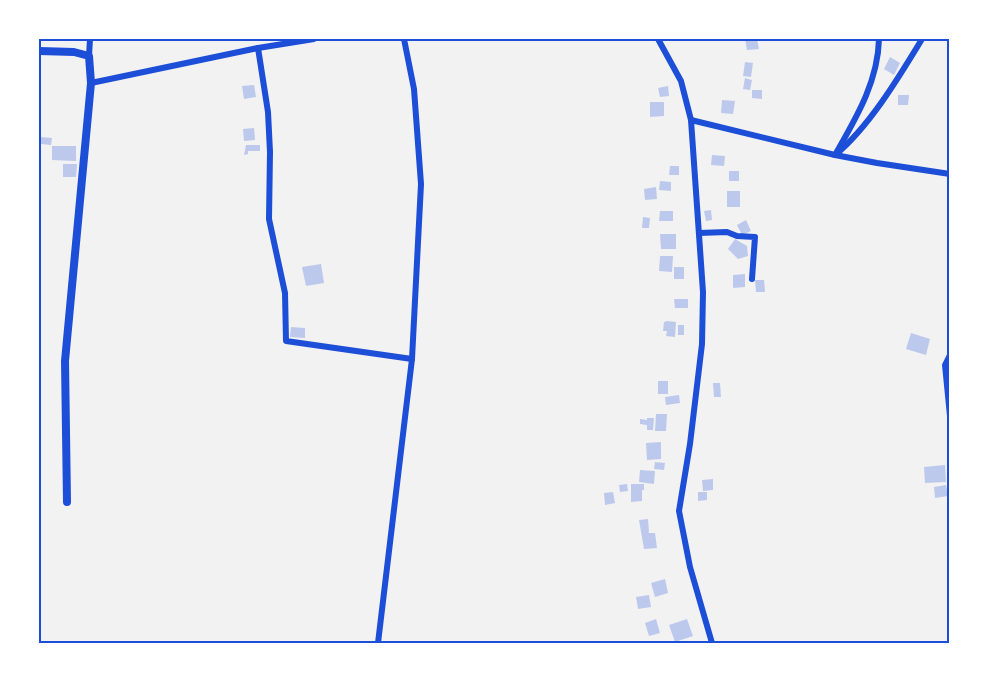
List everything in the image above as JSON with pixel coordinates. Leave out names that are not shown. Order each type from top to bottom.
[{"type":"street","points":[[67,502],[64,361],[91,83],[90,39]]},
{"type":"street","points":[[91,83],[258,48],[314,39]]},
{"type":"street","points":[[378,643],[412,359],[421,184],[414,90],[404,39]]},
{"type":"street","points":[[658,39],[681,81],[691,120],[703,292],[702,344],[679,511],[690,567],[712,643]]},
{"type":"street","points":[[835,154],[862,108],[879,58],[879,39]]},
{"type":"street","points":[[835,154],[850,143],[892,88],[922,39]]},
{"type":"street","points":[[258,48],[268,112],[269,219],[285,293],[286,341],[412,359]]},
{"type":"street","points":[[39,51],[74,52],[89,56]]},
{"type":"street","points":[[691,120],[877,163],[950,174]]},
{"type":"street","points":[[699,233],[727,232],[737,236],[755,237],[752,279]]},
{"type":"street","points":[[950,355],[945,365],[950,416]]},
{"type":"building","points":[[745,39],[757,39],[759,49],[747,50]]},
{"type":"building","points":[[890,57],[900,63],[894,75],[884,69]]},
{"type":"building","points":[[745,62],[753,63],[751,77],[743,76]]},
{"type":"building","points":[[745,78],[752,80],[750,90],[743,89]]},
{"type":"building","points":[[254,85],[256,97],[244,99],[242,86]]},
{"type":"building","points":[[668,86],[669,96],[660,97],[658,88]]},
{"type":"building","points":[[752,90],[762,90],[762,99],[752,98]]},
{"type":"building","points":[[898,95],[909,95],[908,105],[898,105]]},
{"type":"building","points":[[722,100],[735,101],[733,114],[721,113]]},
{"type":"building","points":[[650,102],[664,102],[664,116],[650,117]]},
{"type":"building","points":[[254,128],[255,140],[244,141],[243,129]]},
{"type":"building","points":[[41,137],[52,138],[51,145],[41,144]]},
{"type":"building","points":[[246,145],[260,145],[260,151],[248,151],[248,154],[244,155]]},
{"type":"building","points":[[52,146],[76,146],[76,161],[52,160]]},
{"type":"building","points":[[712,155],[725,156],[724,166],[711,165]]},
{"type":"building","points":[[63,164],[77,164],[76,177],[63,177]]},
{"type":"building","points":[[670,166],[679,166],[679,175],[669,175]]},
{"type":"building","points":[[729,171],[739,171],[739,181],[729,181]]},
{"type":"building","points":[[660,181],[671,182],[671,191],[659,190]]},
{"type":"building","points":[[656,187],[657,199],[645,200],[644,189]]},
{"type":"building","points":[[727,191],[740,191],[740,207],[727,207]]},
{"type":"building","points":[[711,210],[712,220],[706,221],[704,211]]},
{"type":"building","points":[[660,211],[673,211],[673,221],[659,221]]},
{"type":"building","points":[[643,217],[650,218],[649,228],[642,228]]},
{"type":"building","points":[[746,220],[751,231],[742,235],[737,225]]},
{"type":"building","points":[[660,234],[676,234],[676,249],[661,249]]},
{"type":"building","points":[[735,239],[747,246],[748,256],[738,259],[728,249]]},
{"type":"building","points":[[660,256],[673,256],[672,272],[659,271]]},
{"type":"building","points":[[321,264],[324,283],[306,286],[302,267]]},
{"type":"building","points":[[674,267],[684,267],[684,279],[674,279]]},
{"type":"building","points":[[745,274],[745,287],[733,288],[733,275]]},
{"type":"building","points":[[755,280],[764,280],[765,292],[756,292]]},
{"type":"building","points":[[674,299],[688,299],[688,308],[675,308]]},
{"type":"building","points":[[664,322],[676,322],[675,337],[666,336],[667,331],[663,331]]},
{"type":"building","points":[[678,325],[684,325],[684,335],[678,335]]},
{"type":"building","points":[[291,327],[305,328],[305,338],[290,337]]},
{"type":"building","points":[[911,333],[930,339],[926,355],[906,349]]},
{"type":"building","points":[[658,381],[668,381],[668,394],[658,394]]},
{"type":"building","points":[[713,383],[720,383],[721,397],[714,397]]},
{"type":"building","points":[[679,395],[680,403],[666,405],[665,397]]},
{"type":"building","points":[[656,414],[667,414],[666,431],[655,431]]},
{"type":"building","points":[[647,418],[654,418],[653,430],[647,430],[647,425],[640,424],[640,419],[647,420]]},
{"type":"building","points":[[661,442],[661,459],[647,460],[646,443]]},
{"type":"building","points":[[655,462],[665,463],[664,470],[654,469]]},
{"type":"building","points":[[945,465],[946,482],[925,483],[924,467]]},
{"type":"building","points":[[640,470],[655,471],[654,484],[639,482]]},
{"type":"building","points":[[713,479],[713,490],[703,491],[702,480]]},
{"type":"building","points":[[627,484],[628,491],[620,492],[619,485]]},
{"type":"building","points":[[631,484],[644,484],[642,501],[631,502]]},
{"type":"building","points":[[946,485],[948,496],[935,498],[934,487]]},
{"type":"building","points":[[613,492],[615,503],[605,505],[604,493]]},
{"type":"building","points":[[698,492],[707,492],[707,500],[698,501]]},
{"type":"building","points":[[648,519],[648,533],[655,533],[657,548],[644,549],[639,520]]},
{"type":"building","points":[[665,579],[668,593],[655,597],[651,583]]},
{"type":"building","points":[[649,595],[651,607],[638,609],[636,597]]},
{"type":"building","points":[[656,619],[660,633],[649,636],[645,623]]},
{"type":"building","points":[[687,619],[693,636],[675,642],[669,625]]}]
